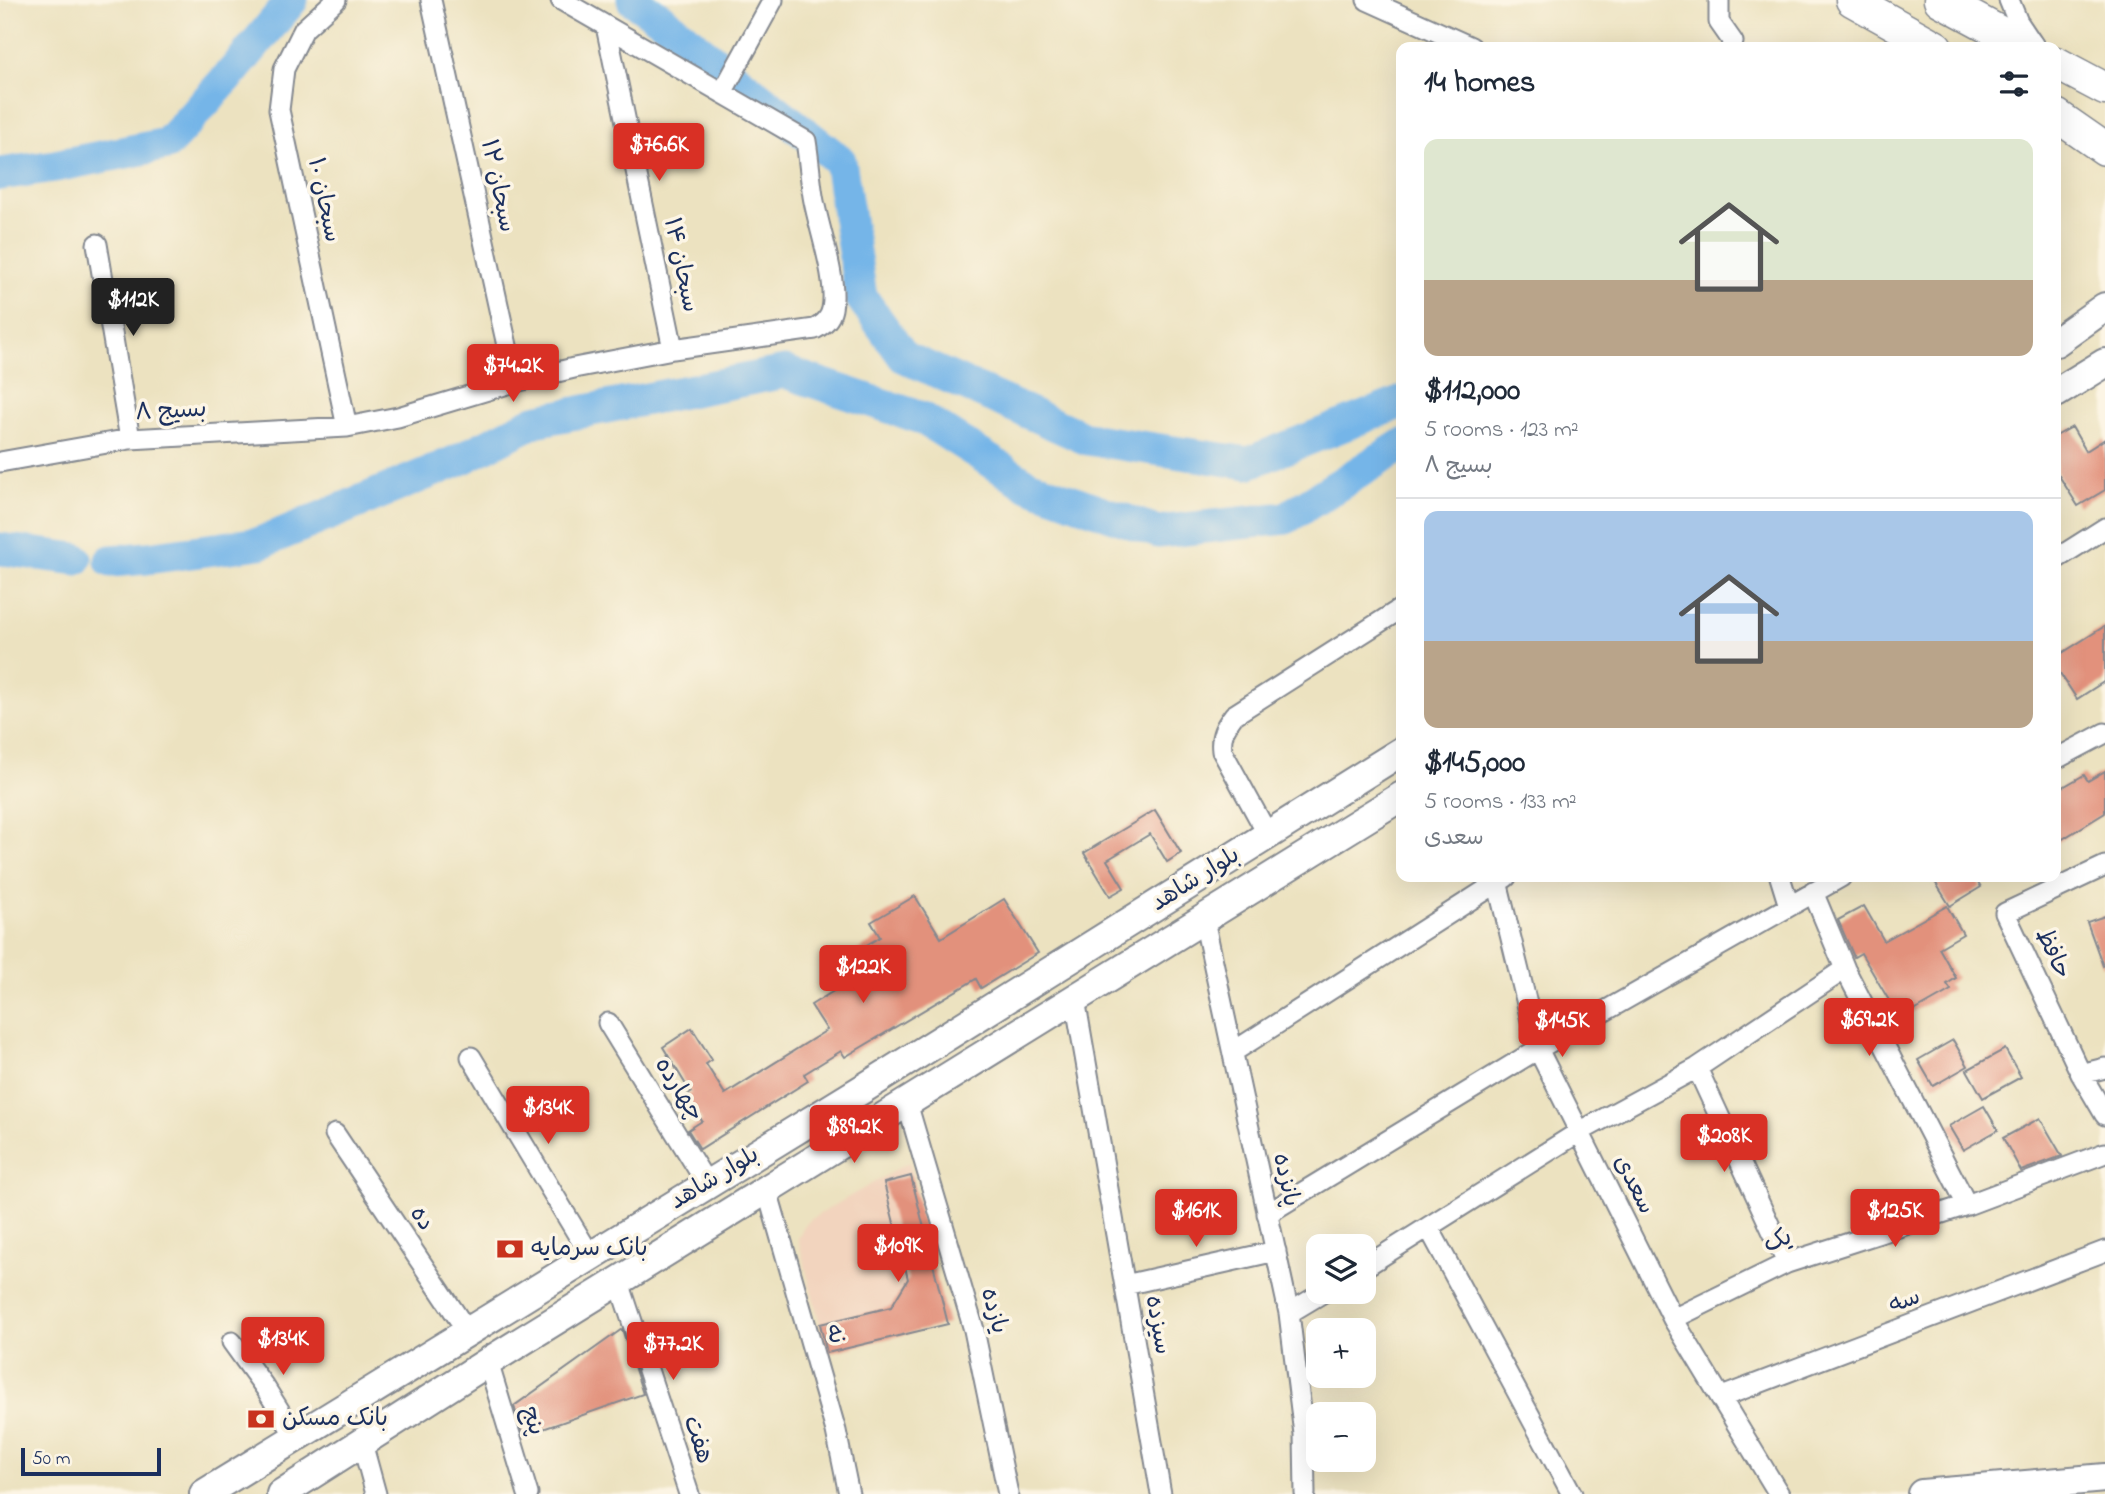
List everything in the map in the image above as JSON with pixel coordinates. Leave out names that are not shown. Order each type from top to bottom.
[{"type":"main road","points":[[1852,0],[1927,42]]},
{"type":"main road","points":[[1940,0],[2018,42]]},
{"type":"main road","points":[[2061,66],[2105,89]]},
{"type":"main road","points":[[2061,118],[2105,149]]},
{"type":"main road","points":[[2061,338],[2105,307]]},
{"type":"main road","points":[[2061,390],[2105,363]]},
{"type":"main road","name":"بلوار شاهد","points":[[204,1494],[1396,755]]},
{"type":"main road","name":"بلوار شاهد","points":[[281,1494],[488,1362],[1396,800]]},
{"type":"main road","points":[[1108,935],[1128,967]]},
{"type":"main road","points":[[544,1284],[565,1316]]},
{"type":"main road","points":[[1923,1494],[2105,1478]]},
{"type":"street","name":"سبحان ۱۰","points":[[337,0],[304,29],[284,69],[279,110],[347,428]]},
{"type":"street","name":"سبحان ۱۲","points":[[431,0],[515,382]]},
{"type":"street","points":[[561,0],[722,93],[773,0]]},
{"type":"street","points":[[1367,0],[1460,42]]},
{"type":"street","points":[[1719,0],[1719,22],[1733,42]]},
{"type":"street","points":[[2009,0],[2018,22],[2032,42]]},
{"type":"street","name":"سبحان ۱۴","points":[[606,26],[673,349]]},
{"type":"street","name":"بسیج ۸","points":[[0,462],[130,439],[347,428],[410,414],[515,382],[673,349],[816,329],[825,324],[831,316],[833,289],[813,196],[806,141],[722,93]]},
{"type":"street","points":[[97,244],[130,439]]},
{"type":"street","points":[[2061,556],[2105,528]]},
{"type":"street","points":[[1268,835],[1222,751],[1220,737],[1226,726],[1234,715],[1396,612]]},
{"type":"street","points":[[2061,756],[2105,733]]},
{"type":"street","name":"حافظ","points":[[2105,866],[2005,912],[2081,1074],[2105,1115]]},
{"type":"street","points":[[1233,1052],[1495,882]]},
{"type":"street","name":"سعدی","points":[[1501,882],[1538,1049],[1674,1319],[1779,1494]]},
{"type":"street","points":[[1782,882],[1789,906]]},
{"type":"street","points":[[1268,1214],[1538,1049],[1832,882]]},
{"type":"street","points":[[1813,892],[1845,969],[1966,1205]]},
{"type":"street","name":"پانزده","points":[[1204,920],[1289,1313],[1304,1434],[1305,1494]]},
{"type":"street","points":[[1376,1260],[1579,1132],[1697,1068],[1845,969]]},
{"type":"street","name":"سیزده","points":[[1075,999],[1161,1494]]},
{"type":"street","name":"چهارده","points":[[608,1023],[707,1184]]},
{"type":"street","points":[[471,1057],[590,1255]]},
{"type":"street","points":[[1697,1068],[1787,1263]]},
{"type":"street","points":[[2081,1074],[2105,1068]]},
{"type":"street","name":"یازده","points":[[907,1103],[974,1330],[1008,1494]]},
{"type":"street","name":"ده","points":[[335,1134],[467,1331]]},
{"type":"street","name":"یک","points":[[1674,1319],[1787,1263],[1966,1205],[2105,1153]]},
{"type":"street","name":"نه","points":[[767,1190],[836,1432],[849,1494]]},
{"type":"street","points":[[1429,1227],[1572,1494]]},
{"type":"street","points":[[1125,1285],[1276,1251]]},
{"type":"street","name":"سه","points":[[1721,1397],[2105,1251]]},
{"type":"street","name":"هفت","points":[[619,1282],[689,1494]]},
{"type":"street","points":[[1289,1313],[1306,1303]]},
{"type":"street","points":[[232,1342],[296,1437]]},
{"type":"street","name":"پنج","points":[[488,1362],[528,1494]]},
{"type":"street","points":[[362,1443],[376,1494]]},
{"type":"shaded area","points":[[909,1162],[948,1324],[820,1324],[798,1239],[803,1228],[811,1219]]},
{"type":"building","points":[[2072,427],[2086,451],[2105,439],[2105,490],[2078,506],[2061,479],[2061,433]]},
{"type":"building","points":[[2105,626],[2105,681],[2077,699],[2061,675],[2061,654]]},
{"type":"building","points":[[2105,771],[2105,813],[2061,840],[2061,788],[2084,775],[2088,781]]},
{"type":"building","points":[[1155,810],[1181,853],[1167,862],[1150,834],[1107,860],[1124,888],[1110,896],[1084,853]]},
{"type":"building","points":[[1935,882],[1978,882],[1981,887],[1950,906]]},
{"type":"building","points":[[915,896],[941,938],[1004,899],[1038,953],[981,988],[976,979],[845,1057],[841,1051],[804,1074],[808,1081],[700,1149],[688,1130],[702,1121],[686,1096],[691,1093],[663,1047],[692,1028],[712,1060],[706,1064],[725,1094],[827,1030],[811,1005],[860,975],[848,956],[880,937],[871,922]]},
{"type":"building","points":[[1864,906],[1884,941],[1947,906],[1963,934],[1939,948],[1956,978],[1947,984],[1951,990],[1900,1019],[1861,953],[1854,957],[1838,920]]},
{"type":"building","points":[[2105,916],[2105,965],[2103,966],[2087,922]]},
{"type":"building","points":[[1953,1040],[1968,1066],[1933,1086],[1918,1060]]},
{"type":"building","points":[[2005,1049],[2021,1077],[1983,1098],[1967,1070]]},
{"type":"building","points":[[1984,1106],[1998,1130],[1963,1150],[1949,1126]]},
{"type":"building","points":[[2040,1118],[2062,1156],[2021,1171],[2003,1138]]},
{"type":"building","points":[[911,1176],[948,1324],[827,1353],[820,1324],[891,1307],[908,1279],[884,1183]]},
{"type":"building","points":[[622,1329],[643,1394],[523,1436],[514,1406]]},
{"type":"waterway","points":[[0,174],[167,144],[235,69],[292,0]]},
{"type":"waterway","points":[[633,0],[660,18],[840,161],[861,297],[904,357],[1087,439],[1248,463],[1396,404]]},
{"type":"waterway","points":[[111,561],[260,543],[457,461],[535,421],[785,372],[922,418],[1028,485],[1158,532],[1286,518],[1396,449]]},
{"type":"waterway","points":[[0,549],[76,559]]},
{"type":"place","name":"بانک سرمایه","points":[[510,1249]]},
{"type":"place","name":"بانک مسکن","points":[[261,1419]]}]
